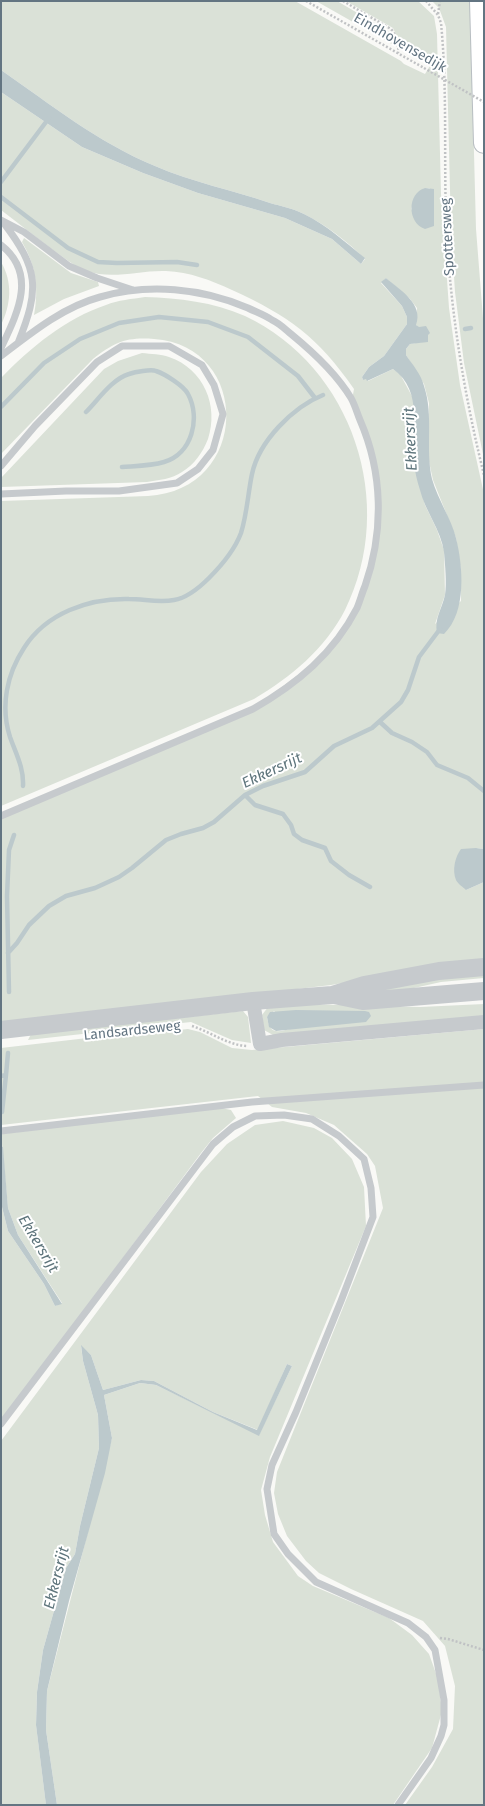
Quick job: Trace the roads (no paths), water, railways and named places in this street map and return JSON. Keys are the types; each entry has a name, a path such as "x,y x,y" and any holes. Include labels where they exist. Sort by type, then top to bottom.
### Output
{"main road":[{"path":"480,1 484,143"}],"street":[{"name":"Landsardseweg","path":"1,1030 253,1001 332,995 364,985 439,971 484,967"},
{"name":"Landsardseweg","path":"332,995 363,1001 484,991"},
{"path":"253,1001 260,1044 282,1040 484,1022"}],"lane":[{"path":"1,220 24,232 69,266 133,290"},
{"path":"1,220 18,242 27,258 32,279 33,298 28,319 18,343"},
{"path":"1,245 15,259 20,274 22,294 18,312 1,348"},
{"path":"1,356 73,307 100,297 133,290 164,290 200,292 229,300 273,320 304,345 336,376 352,400 369,440 376,473 379,504 376,544 369,573 357,607 342,633 324,655 299,680 278,695 253,709 1,816"},
{"path":"1,466 35,426 97,362 122,346 169,346 202,365 214,385 223,414 213,450 198,469 177,483 119,491 66,491 1,494"},
{"path":"1,1131 252,1102 484,1085"},
{"path":"252,1102 255,1116"},
{"path":"1,1424 213,1144 233,1127 255,1116 284,1115 312,1119 339,1136 364,1159 371,1188 372,1216 341,1302 272,1465 267,1488 274,1534 288,1554 316,1582 408,1623 426,1637 435,1650 444,1700 444,1725 441,1736 431,1758 398,1805"}],"waterway":[{"path":"1,182 49,118"},
{"path":"1,197 68,248 98,262 177,262 197,265"},
{"path":"1,407 44,363 80,339 119,323 159,317 208,322 248,337 298,376 315,398"},
{"name":"Ekkersrijt","path":"465,329 471,328"},
{"path":"86,412 117,380 129,374 139,372 154,370 169,377 188,394 192,403 194,424 187,443 181,451 174,458 164,462 143,466 122,467"},
{"name":"Ekkersrijt","path":"23,786 21,767 7,725 6,702 9,679 13,669 24,648 33,636 44,625 56,617 84,605 114,599 174,600 188,595 202,585 223,563 241,533 252,474 262,449 289,417 312,400 323,395"},
{"name":"Ekkersrijt","path":"8,953 29,925 49,906 66,896 95,888 119,877 166,840 203,828 214,822 245,795 263,786 305,772 334,746 372,728 401,702 408,690 419,657 440,629"},
{"path":"380,722 392,733 412,742 427,752 437,765 468,778 484,791"},
{"path":"245,795 255,805 283,814 291,825 294,834 302,840 325,848 331,861 349,875 370,887"},
{"name":"Ekkersrijt","path":"9,992 7,896 9,850 14,835"},
{"name":"Ekkersrijt","path":"1,1076 6,1075 8,1053"},
{"name":"Ekkersrijt","path":"2,1112 6,1075"}]}
